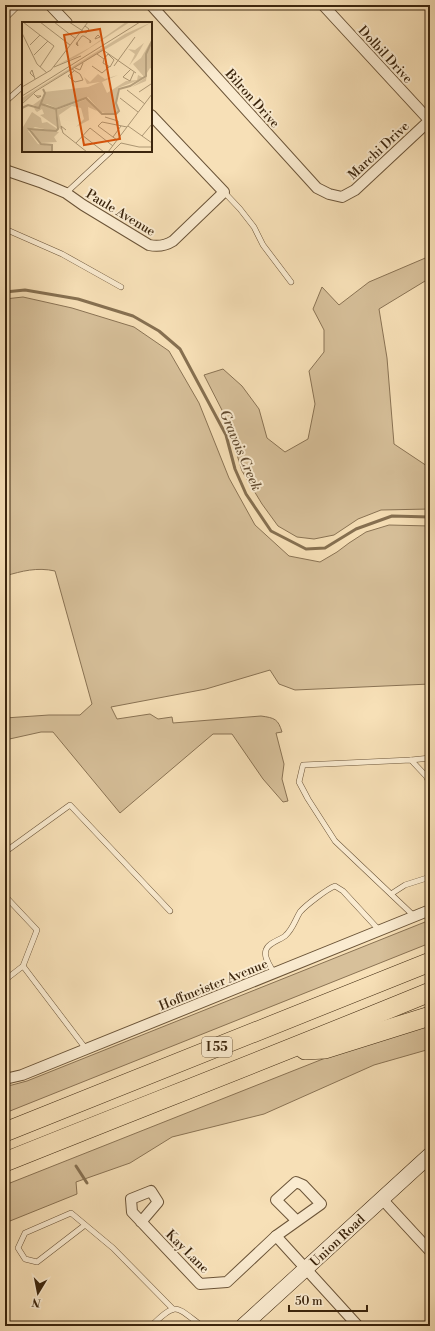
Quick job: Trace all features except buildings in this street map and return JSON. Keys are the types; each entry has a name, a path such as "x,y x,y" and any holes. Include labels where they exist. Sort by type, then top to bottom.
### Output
{"highway":[{"name":"I 55","path":"5,1132 430,962"},
{"name":"I 55","path":"5,1162 430,992"},
{"path":"288,1050 325,1049 430,1016"}],"main road":[{"name":"Union Road","path":"243,1326 430,1155"}],"street":[{"path":"5,13 13,5"},
{"path":"50,5 66,22"},
{"name":"Bilron Drive","path":"151,5 317,188 329,194 342,197"},
{"name":"Dolbil Drive","path":"323,5 430,120"},
{"path":"152,116 224,192"},
{"name":"Marchi Drive","path":"342,197 355,190 430,120"},
{"name":"Paule Avenue","path":"5,170 66,193 149,245 162,246 173,241 224,192"},
{"name":"Hoffmeister Avenue","path":"5,1079 22,1075 430,910"},
{"path":"382,1199 430,1252"},
{"name":"Kay Lane","path":"141,1222 200,1284 227,1282 276,1236 297,1221"},
{"path":"276,1236 358,1326"}],"lane":[{"path":"5,102 22,87"},
{"path":"66,193 109,152"},
{"path":"224,192 254,227 263,245 291,282"},
{"path":"5,229 62,254 121,287"},
{"path":"414,916 336,841 308,799 299,782 304,765 430,758"},
{"path":"411,760 426,776 430,784"},
{"path":"5,852 70,805 170,912"},
{"path":"391,894 405,885 430,877"},
{"path":"274,973 266,957 265,952 267,947 286,935 294,925 301,912 329,888 335,886 343,891 379,930"},
{"path":"5,896 37,930 23,966 5,980"},
{"path":"23,966 86,1049"},
{"path":"85,1225 37,1262 25,1259 18,1248 25,1233 71,1214 85,1225 114,1248 173,1309"},
{"path":"150,1326 165,1312 173,1309 182,1310 202,1326"}],"shaded area":[{"path":"430,256 430,278 379,309 387,358 394,444 430,468 430,509 381,510 358,519 334,535 314,539 297,537 278,526 262,504 242,471 225,416 204,375 223,369 242,386 259,409 267,438 285,452 308,439 315,404 309,371 324,352 324,330 313,309 322,287 339,305 369,282"},
{"path":"23,297 72,308 134,327 169,351 199,403 229,478 255,525 289,556 320,562 366,532 389,525 430,526 430,684 295,690 279,684 270,670 206,689 111,707 117,719 150,714 158,719 172,717 173,723 261,716 275,720 279,724 282,732 276,733 284,764 282,779 288,801 283,802 263,779 232,734 213,734 120,813 53,732 41,732 5,740 5,718 49,715 80,715 92,704 55,571 24,571 5,576 5,299"},
{"path":"430,920 430,943 5,1113 5,1086 27,1081"},
{"path":"430,1024 430,1049 374,1065 264,1114 172,1137 130,1163 76,1182 77,1194 5,1223 5,1185 338,1053"}],"waterway":[{"name":"Gravois Creek","path":"5,292 25,290 78,299 133,316 159,331 180,349 226,435 235,469 246,494 271,531 306,549 325,548 356,529 392,516 430,517"},
{"path":"76,1166 87,1183"}]}
